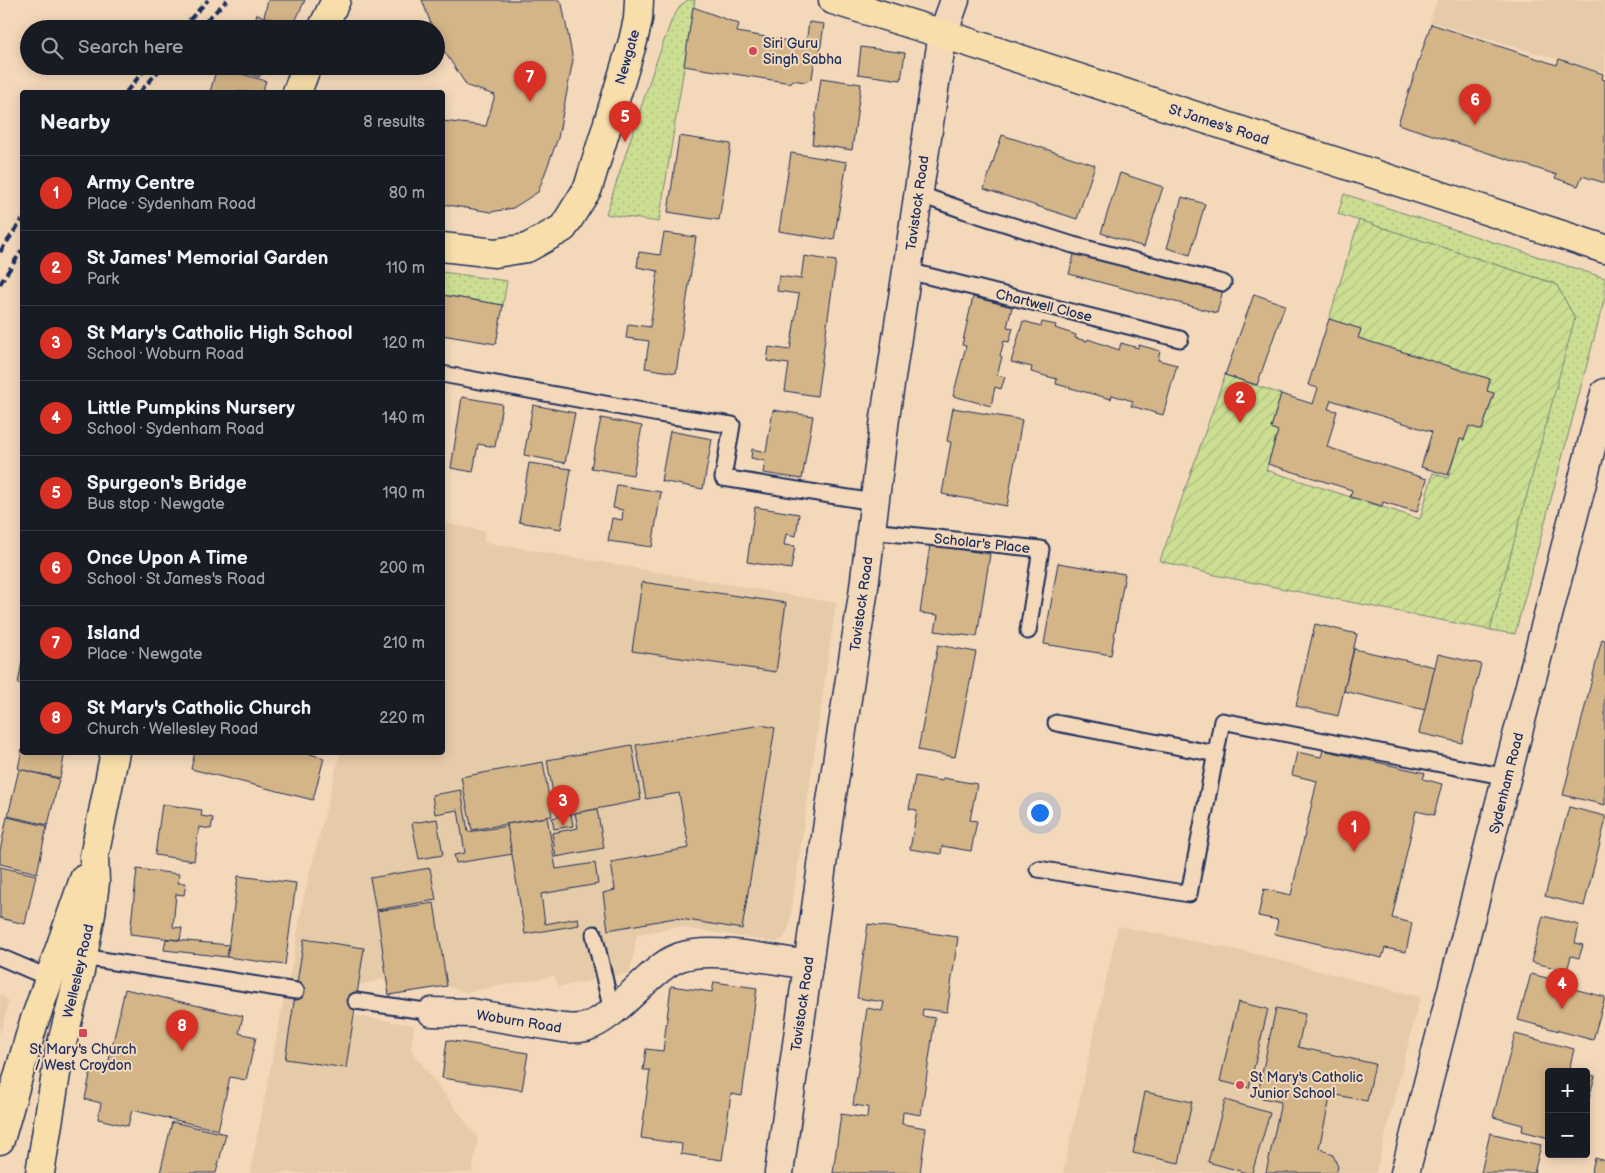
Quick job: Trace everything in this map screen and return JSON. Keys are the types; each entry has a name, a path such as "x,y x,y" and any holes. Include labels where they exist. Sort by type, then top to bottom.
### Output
{"main road":[{"path":"326,20 336,0"},
{"name":"St James's Road","path":"833,0 943,34 1605,250"},
{"name":"Newgate","path":"445,247 495,253 527,248 563,228 588,188 643,6"},
{"path":"298,90 304,75"},
{"name":"Wellesley Road","path":"40,1173 59,1055 83,957 91,914 95,882 94,858 114,755"},
{"name":"Wellesley Road","path":"0,1140 49,978 86,874 94,858"}],"street":[{"name":"Tavistock Road","path":"779,1173 830,808 862,605 885,418 918,194 943,34 955,0"},
{"name":"Sydenham Road","path":"1405,1173 1605,393"},
{"name":"Woburn Road","path":"432,1012 471,1013 575,1029 593,1024 612,1011 659,969 670,962 690,954 715,953 808,965"}],"lane":[{"path":"918,194 1072,244 1223,283"},
{"name":"Chartwell Close","path":"908,272 1180,339"},
{"path":"445,375 659,414 732,425 723,478 874,502"},
{"name":"Scholar's Place","path":"871,531 1041,549 1028,631"},
{"path":"1038,869 1189,894 1222,721 1507,777"},
{"path":"1056,723 1216,754"},
{"path":"594,934 612,1011"},
{"path":"83,957 296,991"},
{"path":"0,958 49,978"},
{"name":"Woburn Road","path":"356,1001 432,1012"}],"shaded area":[{"path":"1437,0 1605,0 1605,73 1430,22"},
{"path":"445,523 485,531 484,542 836,603 789,928 783,939 776,942 676,927 637,935 630,973 558,987 555,976 466,992 447,986 389,995 384,979 356,986 351,1015 414,1025 411,1050 478,1138 472,1173 250,1173 292,966 303,900 339,755 445,755"},
{"name":"St Mary's Catholic Junior School","path":"1118,926 1248,952 1420,997 1376,1173 1063,1173"},
{"path":"0,994 9,1001 0,1036"}],"green space":[{"path":"688,0 695,0 659,222 606,214 672,19 681,5"},
{"path":"1344,194 1605,278 1605,297 1515,634 1490,630 1574,317 1556,284 1338,214"},
{"path":"1359,220 1556,284 1575,318 1490,630 1215,575 1160,561 1225,375 1281,394 1271,428 1278,431 1266,470 1420,519 1433,473 1448,478 1460,439 1464,440 1469,426 1482,430 1494,394 1487,391 1490,379 1358,338 1361,329 1329,319"},
{"path":"445,272 507,281 503,305 445,295"}],"building":[{"path":"268,0 305,0 296,20 274,20 264,17"},
{"path":"422,0 559,0 562,4 573,60 558,138 538,192 513,208 491,212 445,204 445,121 486,126 495,95 467,86 445,52 445,20 430,20"},
{"name":"Siri Guru Singh Sabha","path":"693,7 739,24 737,32 806,44 809,22 824,24 819,59 815,59 812,78 805,82 792,80 791,83 684,66"},
{"path":"257,14 274,20 255,20"},
{"path":"1431,24 1557,65 1559,59 1603,74 1602,79 1605,80 1605,183 1582,176 1578,186 1555,178 1557,175 1398,124"},
{"path":"861,47 905,53 901,80 858,74"},
{"path":"215,75 245,75 266,81 263,90 211,90"},
{"path":"821,78 861,84 852,150 812,144"},
{"path":"1002,135 1095,165 1077,219 984,189"},
{"path":"679,136 731,144 719,220 668,212"},
{"path":"791,153 847,162 834,240 779,231"},
{"path":"1120,173 1163,187 1144,247 1101,233"},
{"path":"1182,197 1205,204 1190,255 1167,248"},
{"path":"664,233 696,237 676,373 645,368 649,341 626,338 628,324 650,327 658,271 637,267 639,252 660,255"},
{"path":"1075,251 1223,290 1217,313 1069,274"},
{"path":"804,256 836,261 817,396 785,391 789,364 767,361 769,347 790,350 799,294 777,291 779,276 801,279"},
{"path":"1254,294 1285,305 1257,385 1225,375"},
{"path":"445,295 503,305 496,344 445,336"},
{"path":"973,297 1012,307 1007,327 1013,328 1009,342 1004,341 997,375 1005,377 1001,389 995,387 991,406 953,396 966,346 962,345"},
{"path":"1329,319 1361,329 1358,338 1490,379 1487,391 1494,393 1482,430 1469,426 1464,440 1460,439 1448,475 1421,467 1432,432 1331,400 1328,409 1337,411 1327,447 1427,479 1417,512 1383,502 1382,506 1350,497 1352,490 1268,464 1278,431 1271,428 1281,394 1313,404 1318,388 1308,385"},
{"path":"1023,321 1041,326 1042,322 1056,325 1055,328 1076,335 1075,338 1087,341 1088,339 1119,350 1121,343 1138,348 1139,345 1160,351 1158,360 1177,365 1163,415 1131,406 1133,401 1112,395 1111,399 1056,384 1057,379 1031,372 1032,367 1011,362"},
{"path":"462,397 502,404 495,447 478,444 473,472 451,468"},
{"path":"533,405 575,413 565,463 524,455"},
{"path":"953,408 1022,420 1007,506 942,494 951,442 947,441"},
{"path":"773,410 813,416 802,479 763,473 765,461 751,458 752,449 766,452"},
{"path":"601,418 642,426 633,475 591,468"},
{"path":"670,431 712,439 703,489 661,481"},
{"path":"529,463 571,469 561,529 519,522"},
{"path":"617,485 661,492 652,547 608,541 612,518 622,520 623,510 613,508"},
{"path":"755,507 799,514 796,536 786,534 784,545 795,546 791,569 747,562"},
{"path":"930,545 990,554 977,637 935,631 938,615 920,613"},
{"path":"1058,563 1125,574 1111,655 1044,644"},
{"path":"642,582 786,603 776,672 632,651"},
{"path":"1315,624 1357,634 1338,716 1296,706"},
{"path":"1602,639 1605,640 1605,805 1563,795"},
{"path":"938,645 976,652 955,757 918,750"},
{"path":"1354,649 1435,667 1425,710 1344,691"},
{"path":"1438,654 1481,664 1462,743 1419,733"},
{"path":"762,725 775,728 742,929 675,918 608,930 603,893 615,890 611,862 689,848 679,793 646,799 636,745"},
{"path":"632,745 641,800 557,815 547,760"},
{"path":"1323,750 1425,773 1423,779 1442,784 1434,815 1416,811 1392,918 1412,923 1406,952 1385,948 1382,958 1275,934 1278,920 1258,916 1264,889 1291,895 1317,781 1292,775 1297,752 1321,757"},
{"path":"21,755 64,755 60,778 18,769"},
{"path":"194,755 314,755 324,758 313,800 191,769"},
{"path":"543,762 552,816 472,830 461,777"},
{"path":"19,769 59,779 48,825 8,816"},
{"path":"915,776 942,781 943,778 977,784 970,820 977,821 971,851 942,846 941,854 910,849 917,810 909,809"},
{"path":"461,790 468,832 508,826 513,854 456,863 454,855 465,853 458,810 435,814 432,795"},
{"path":"162,804 202,810 201,816 213,818 211,829 199,827 194,861 155,855"},
{"path":"1569,807 1605,816 1605,823 1584,906 1545,896"},
{"path":"597,809 604,848 556,857 552,833 578,828 575,813"},
{"path":"571,814 573,826 554,829 552,818"},
{"path":"7,817 47,826 37,873 0,864 0,851"},
{"path":"547,817 556,869 595,863 598,884 541,894 545,924 578,918 579,925 525,934 507,824"},
{"path":"437,819 443,855 419,859 412,823"},
{"path":"0,867 36,875 25,924 0,918"},
{"path":"430,868 436,900 376,910 370,878"},
{"path":"137,869 179,874 178,883 186,883 184,895 176,894 173,927 182,928 180,940 130,934"},
{"path":"238,876 296,883 285,965 227,957"},
{"path":"434,903 447,986 389,995 377,911"},
{"path":"1543,916 1579,925 1575,943 1583,945 1579,958 1571,956 1567,971 1531,962"},
{"path":"868,924 958,937 947,1012 923,1009 922,1016 935,1018 921,1115 903,1112 902,1124 926,1128 920,1173 833,1173 841,1114 867,1118 868,1107 853,1105 867,1008 882,1011 884,1002 857,998"},
{"path":"166,939 229,945 227,957 164,950"},
{"path":"304,939 364,948 346,1068 285,1059"},
{"path":"1531,974 1563,982 1562,986 1605,997 1593,1040 1518,1020"},
{"path":"714,982 757,988 742,1096 731,1094 722,1160 681,1154 682,1144 641,1138 650,1070 643,1070 646,1049 663,1051 671,986 712,992"},
{"path":"125,989 243,1016 239,1033 256,1037 246,1080 230,1077 218,1130 132,1110 128,1126 98,1119 101,1103 85,1099 92,1065 107,1069"},
{"path":"1238,1002 1268,1009 1249,1088 1220,1081"},
{"path":"1276,1008 1305,1014 1298,1047 1375,1064 1367,1101 1331,1094 1319,1148 1333,1155 1338,1167 1336,1173 1266,1173 1281,1102 1257,1097"},
{"path":"1515,1034 1574,1049 1569,1068 1545,1068 1545,1137 1522,1131 1523,1125 1493,1117"},
{"path":"447,1040 528,1053 522,1090 442,1078"},
{"path":"1590,1075 1595,1076 1590,1094"},
{"path":"1145,1092 1192,1102 1179,1163 1133,1153"},
{"path":"1225,1100 1270,1113 1252,1173 1208,1162"},
{"path":"172,1122 226,1134 216,1173 160,1173"},
{"path":"1490,1133 1541,1145 1534,1173 1481,1173"},
{"path":"1595,1158 1605,1161 1605,1173 1591,1173"}],"railway":[{"path":"189,20 208,0"},
{"path":"207,20 227,0"},
{"path":"128,90 140,75"},
{"path":"142,90 155,75"},
{"path":"0,252 20,223"},
{"path":"0,284 20,253"}],"place":[{"name":"Siri Guru Singh Sabha","path":"753,51"},
{"name":"Island","path":"530,102"},
{"name":"Once Upon A Time","path":"1475,125"},
{"name":"Spurgeon's Bridge","path":"625,142"},
{"name":"St James' Memorial Garden","path":"1240,423"},
{"name":"St Mary's Catholic High School","path":"563,826"},
{"name":"Army Centre","path":"1354,852"},
{"name":"Little Pumpkins Nursery","path":"1562,1009"},
{"name":"St Mary's Church / West Croydon","path":"83,1033"},
{"name":"St Mary's Catholic Church","path":"182,1051"},
{"name":"St Mary's Catholic Junior School","path":"1240,1085"}]}
